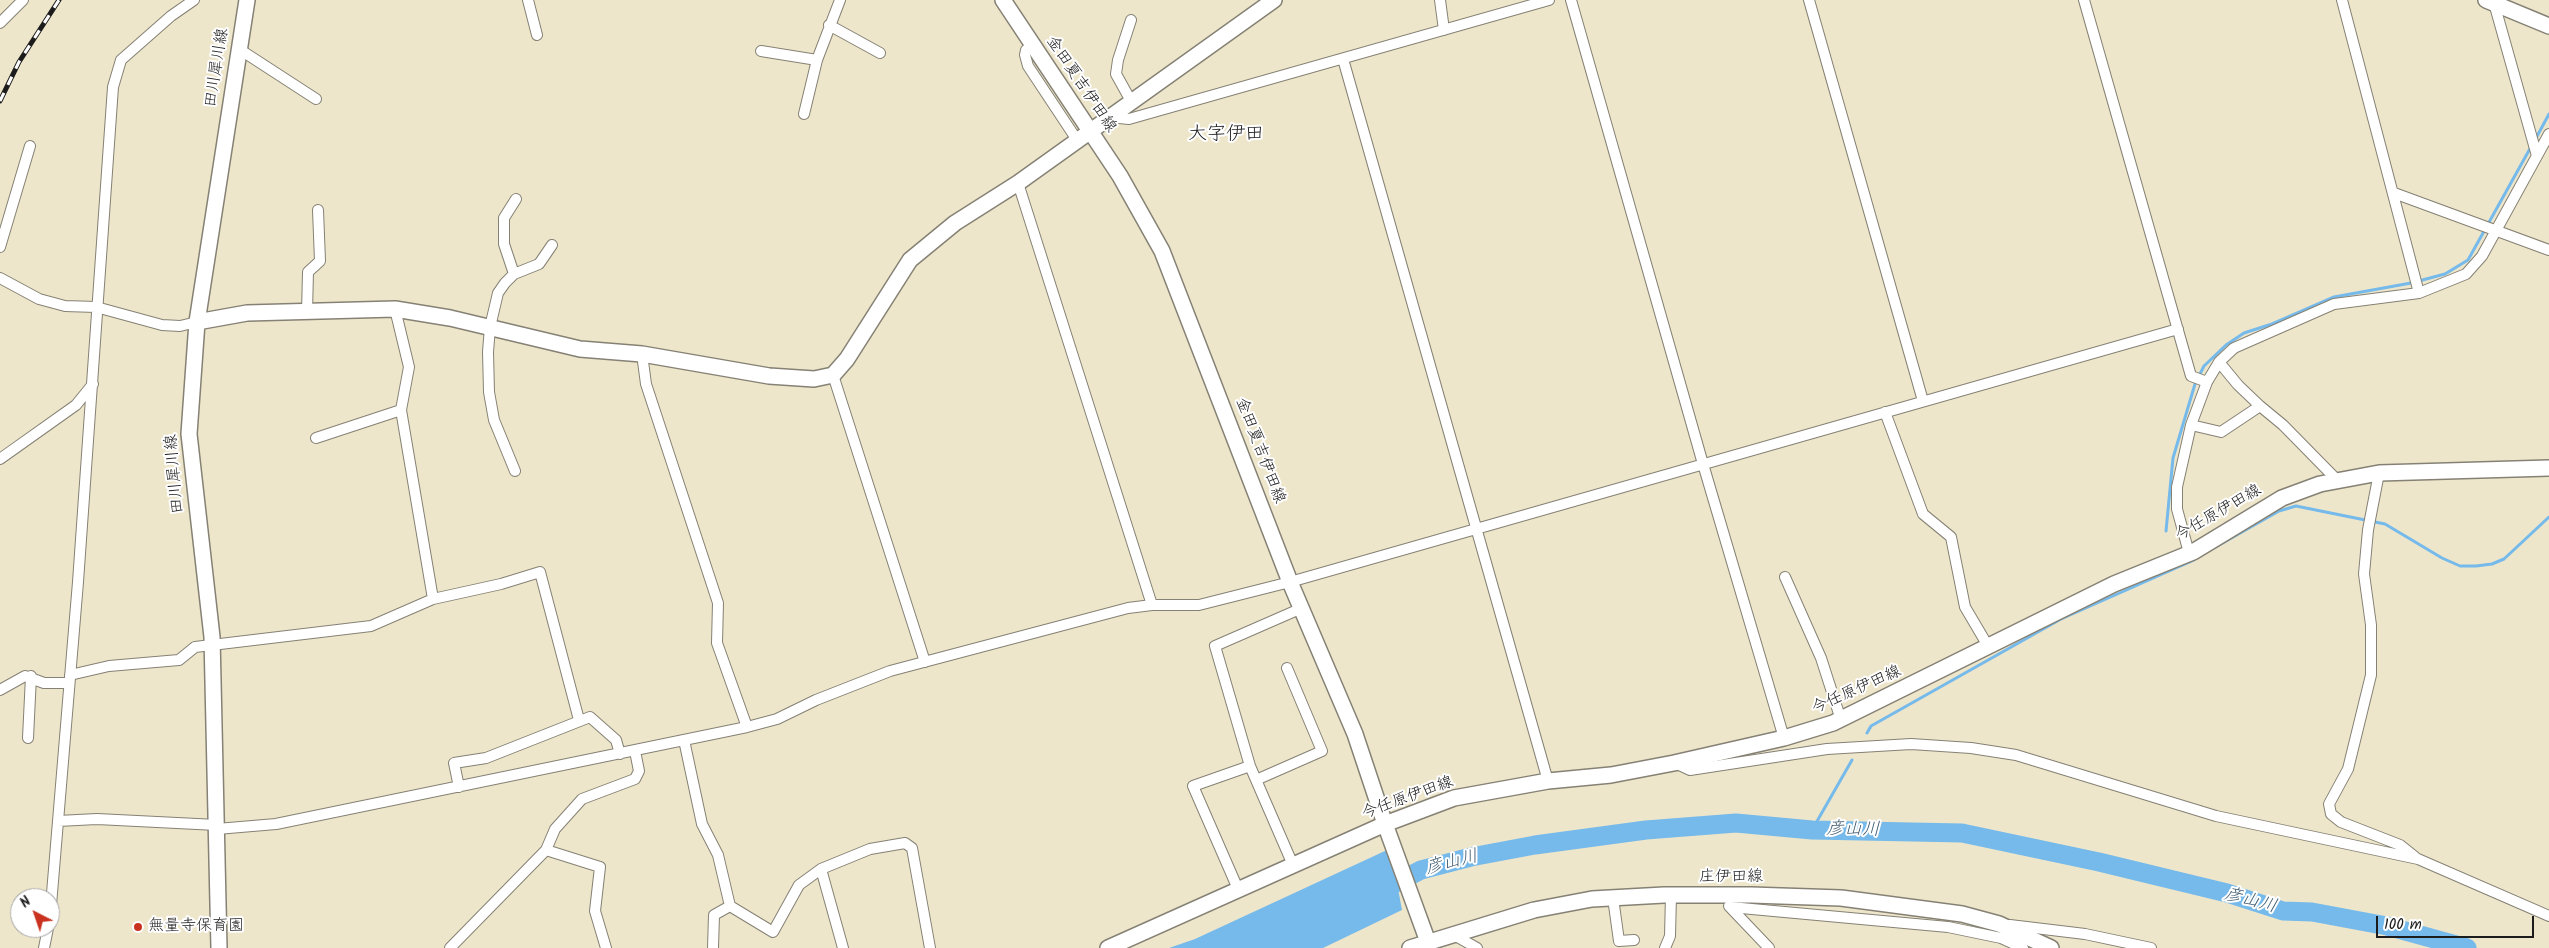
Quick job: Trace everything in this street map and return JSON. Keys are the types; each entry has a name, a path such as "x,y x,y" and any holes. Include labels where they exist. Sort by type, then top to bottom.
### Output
{"main road":[{"name":"田川犀川線","path":"219,948 212,645 189,434 197,322 247,0"},
{"name":"金田夏吉伊田線","path":"1003,0 1120,176 1162,251 1290,582 1356,734 1392,844 1419,943"},
{"path":"197,322 247,313 394,309 490,327 580,350 642,354 769,376 814,379 832,375 848,358 910,260 955,223 1018,183 1274,0"},
{"path":"2490,2 2549,26"},
{"name":"今任原伊田線","path":"1108,948 1385,824 1454,798 1548,781 1611,775 1674,763 1784,738 1841,720 2114,584 2189,553 2282,498 2320,484 2379,473 2549,468"},
{"name":"庄伊田線","path":"1419,943 1454,935 1534,910 1592,899 1670,895 1718,895 1841,898 1962,914 1999,924 2052,948"}],"street":[{"path":"0,23 23,0"},
{"path":"52,888 70,679 113,87 117,68 121,60 194,0"},
{"path":"528,0 537,35"},
{"path":"804,114 817,60 840,0"},
{"path":"1440,0 1444,30"},
{"path":"1115,112 1120,118 1129,119 1549,0"},
{"path":"1571,0 1703,464 1784,738"},
{"path":"1808,0 1923,401"},
{"path":"2084,0 2190,376 2205,382"},
{"path":"2342,0 2394,193 2418,291"},
{"path":"2490,2 2536,154"},
{"path":"1131,20 1116,74 1131,101"},
{"path":"829,25 880,53"},
{"path":"1032,45 1026,50 1025,55 1028,66 1077,140"},
{"path":"239,49 316,99"},
{"path":"762,51 817,60"},
{"path":"1343,59 1478,528 1548,781"},
{"path":"2189,553 2177,509 2177,487 2191,425 2205,382 2219,362 2234,348 2334,304 2418,291 2466,274 2482,256 2536,154 2549,134"},
{"path":"0,247 30,146"},
{"path":"1018,183 1152,605"},
{"path":"2394,193 2549,250"},
{"path":"514,274 504,244 504,218 516,199"},
{"path":"307,312 308,272 320,261 318,210"},
{"path":"515,471 494,420 489,392 488,352 490,327 498,293 514,274 539,264 552,245"},
{"path":"0,278 39,299 65,306 96,307 162,325 180,326 197,322"},
{"path":"394,309 409,367 401,410 433,599"},
{"path":"58,821 97,819 112,822 217,827 276,824 747,727 777,719 816,700 890,670 1128,608 1152,605 1200,605 1290,582 2178,329"},
{"path":"642,354 646,384 718,603 717,643 747,727"},
{"path":"2219,362 2238,385 2283,425 2338,480"},
{"path":"832,375 924,662"},
{"path":"0,459 76,405 92,384"},
{"path":"2191,425 2221,432 2260,406"},
{"path":"316,438 401,410"},
{"path":"1885,412 1923,514 1951,537 1965,607 1988,646"},
{"path":"2379,473 2368,530 2364,574 2372,625 2370,675 2348,769 2329,804 2331,814 2341,822 2400,845 2418,859"},
{"path":"0,690 25,676 31,676 44,683 70,679 109,666 179,660 195,646 371,626 433,599 501,584 540,572 579,720"},
{"path":"1784,578 1821,658 1841,720"},
{"path":"1293,865 1250,766 1215,646 1302,608"},
{"path":"1256,780 1322,751 1287,668"},
{"path":"28,738 31,676"},
{"path":"459,787 454,763 486,758 590,717 616,740 620,754"},
{"path":"684,740 702,824 718,855 730,906 773,932 799,885 821,869 870,849 905,843 912,848 930,948"},
{"path":"1674,763 1690,770 1827,749 1911,744 1971,748 2016,755 2216,816 2418,859 2549,916"},
{"path":"454,946 546,850 555,830 582,799 635,780 639,771 635,751"},
{"path":"1238,889 1193,786 1250,766"},
{"path":"546,850 600,867 595,911 606,948"},
{"path":"821,869 843,948"},
{"path":"1665,948 1670,936 1670,895"},
{"path":"1718,895 1769,948"},
{"path":"1613,898 1619,941 1634,940"},
{"path":"713,948 714,915 730,906"},
{"path":"1730,907 1948,927 2001,938 2023,948"},
{"path":"1999,924 2085,934 2151,948"},
{"path":"1454,935 1477,948"}],"water":[{"path":"1387,850 1396,878 1402,910 1323,948 1169,948 1195,939"}],"waterway":[{"path":"2535,140 2549,114"},
{"path":"2166,531 2173,458 2195,384 2204,366 2226,345 2244,333 2272,324 2334,297 2411,283 2445,274 2468,260 2532,145"},
{"path":"2212,549 2279,511 2296,506 2385,524 2442,558 2460,566 2476,566 2492,564 2504,559 2549,517"},
{"path":"1867,733 1871,726 2061,619 2194,560"},
{"path":"1812,830 1852,760"},
{"name":"彦山川","path":"1374,894 1421,870 1471,857 1535,845 1646,830 1736,823 1812,830 1962,833 2099,862 2227,893 2283,911 2312,912 2387,926 2467,948"}],"railway":[{"path":"0,101 19,62 59,0"}],"place":[{"name":"無量寺保育園","path":"138,927"}],"district":[{"name":"大字伊田","path":"1226,136"}]}
